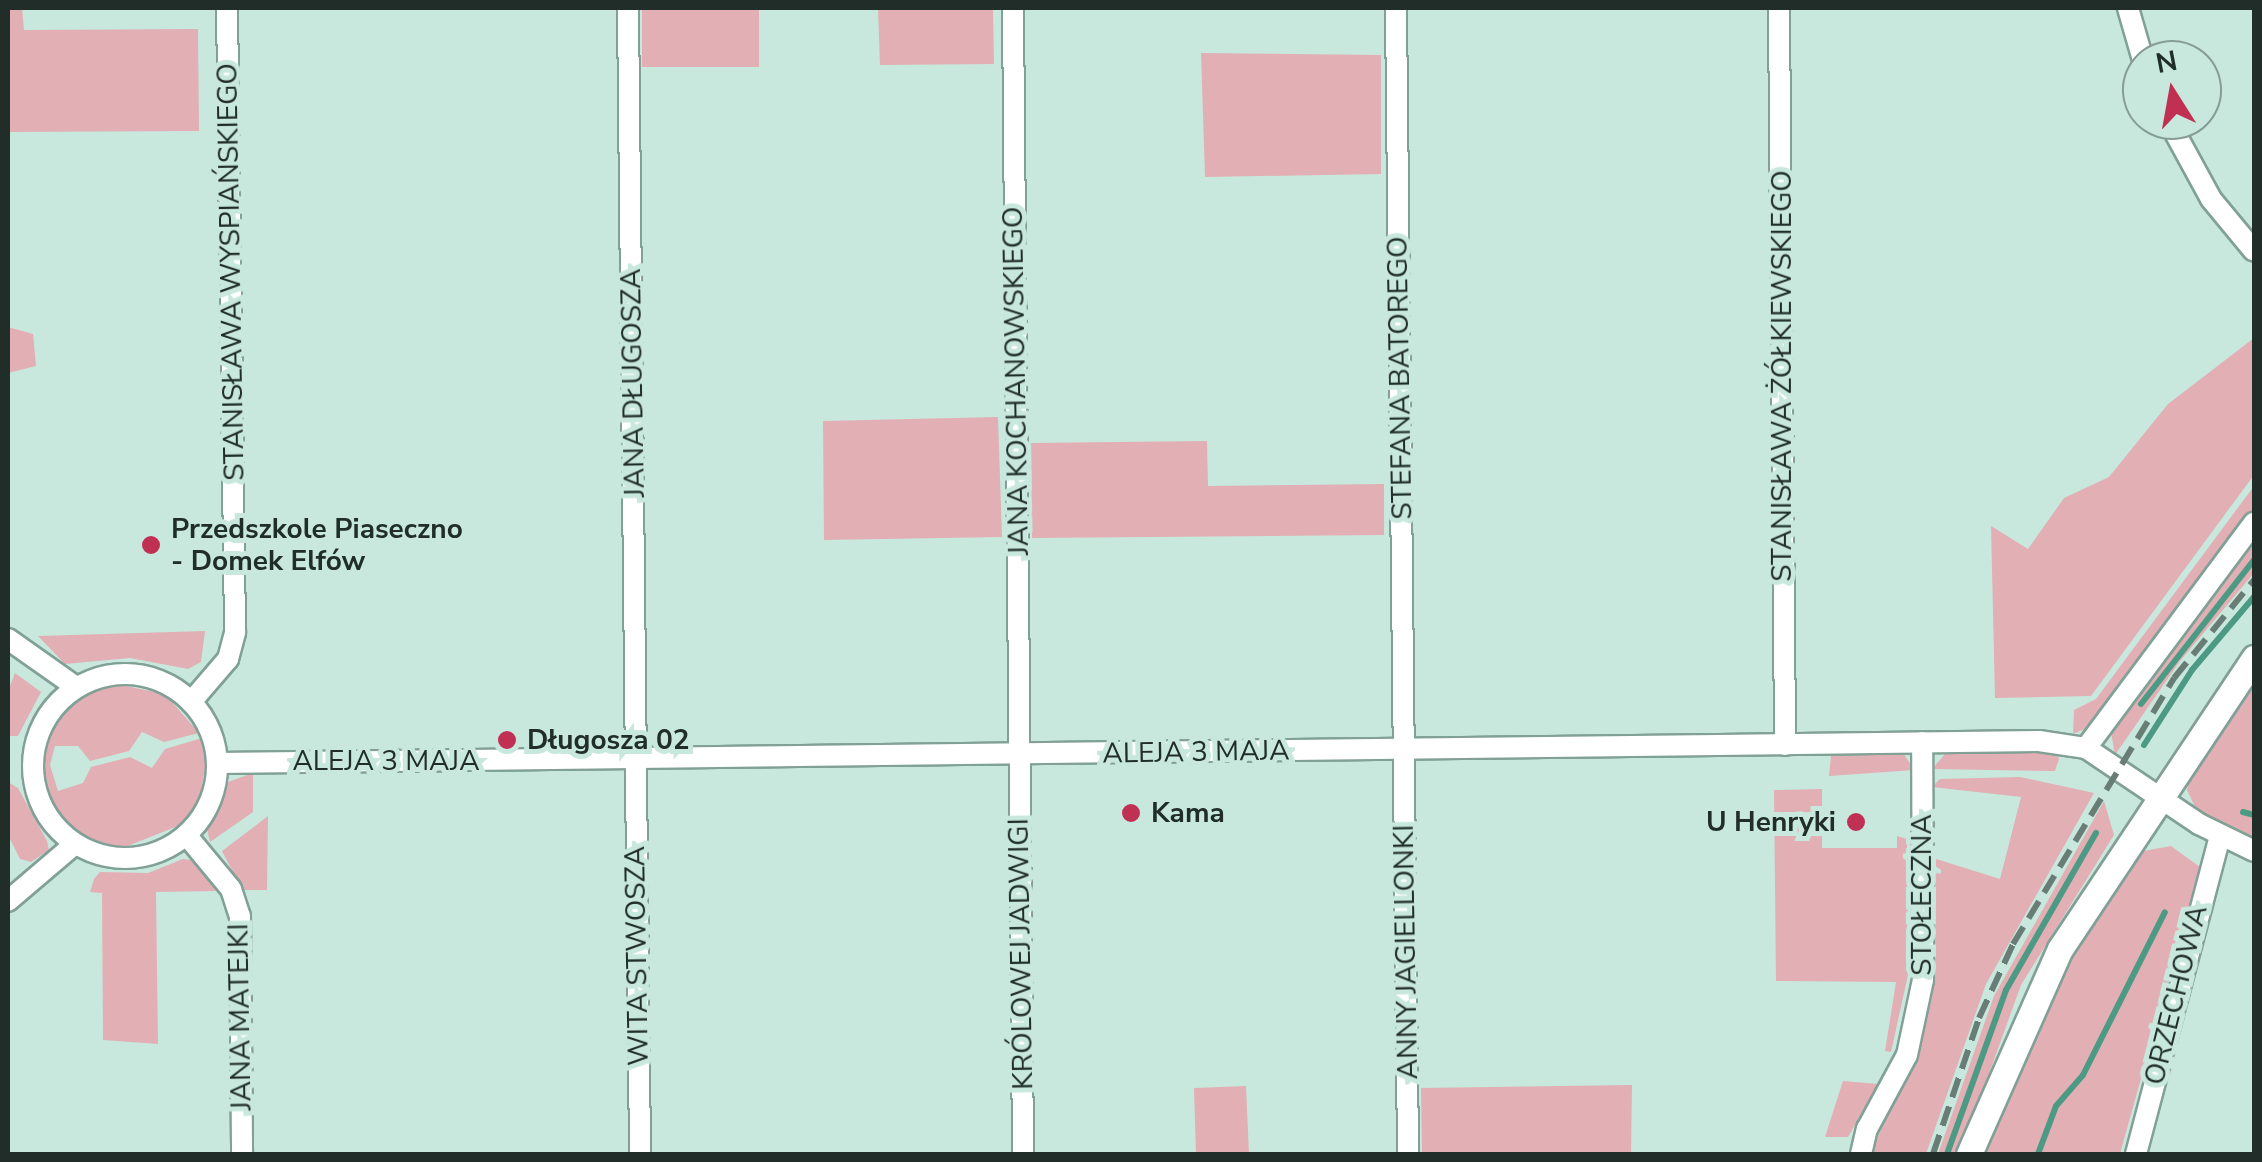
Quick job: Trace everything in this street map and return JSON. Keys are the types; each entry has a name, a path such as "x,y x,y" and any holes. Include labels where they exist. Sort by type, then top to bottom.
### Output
{"street":[{"name":"STANISŁAWA WYSPIAŃSKIEGO","path":"191,702 228,659 235,632 227,8"},
{"name":"JANA DŁUGOSZA","path":"628,8 634,758"},
{"name":"JANA KOCHANOWSKIEGO","path":"1012,8 1020,754"},
{"name":"STEFANA BATOREGO","path":"1396,8 1404,749"},
{"name":"STANISŁAWA ŻÓŁKIEWSKIEGO","path":"1780,8 1785,745"},
{"path":"2128,8 2137,40"},
{"path":"2178,140 2210,200 2254,251"},
{"path":"2086,748 2254,523"},
{"path":"8,640 76,687"},
{"path":"1970,1154 2060,949 2254,658"},
{"path":"106,675 144,675 191,702 218,762 213,794 188,836 131,859 75,844 38,800 30,766 36,737 76,687 106,675"},
{"name":"ALEJA 3 MAJA","path":"218,762 2039,741 2086,748 2220,836 2254,851"},
{"name":"STOŁECZNA","path":"1861,1154 1867,1129 1907,1054 1923,980 1922,742"},
{"name":"ANNY JAGIELLONKI","path":"1404,749 1408,1154"},
{"name":"KRÓLOWEJ JADWIGI","path":"1020,754 1024,1154"},
{"name":"WITA STWOSZA","path":"634,758 640,1154"},
{"path":"8,766 30,766"},
{"name":"JANA MATEJKI","path":"188,836 231,889 240,916 242,1154"},
{"name":"ORZECHOWA","path":"2136,1154 2220,836"},
{"path":"8,902 75,844"}],"shaded area":[{"path":"8,8 22,8 24,30 198,29 199,131 8,132"},
{"path":"642,8 759,8 759,67 642,67"},
{"path":"878,8 993,8 994,64 880,65"},
{"path":"1201,53 1381,55 1381,174 1205,177"},
{"path":"8,327 33,334 36,366 8,373"},
{"path":"2254,338 2254,475 2091,696 1995,698 1991,526 2028,549 2064,498 2109,477 2168,404"},
{"path":"998,417 1002,537 824,540 823,421"},
{"path":"1207,441 1208,486 1384,484 1384,535 1032,538 1031,443"},
{"path":"2254,486 2254,508 2199,585 2094,725 2073,734 2074,710 2096,699"},
{"path":"2254,540 2254,573 2180,661 2115,755 2111,732"},
{"path":"205,631 201,662 188,669 130,658 65,664 38,636"},
{"path":"15,673 41,692 18,736 8,736 8,691"},
{"path":"2254,680 2254,841 2197,811 2187,790 2190,775"},
{"path":"121,685 165,694 199,733 164,742 142,732 129,751 90,761 78,746 55,746 50,765 58,791 83,783 91,767 130,757 152,768 165,749 202,738 206,764 200,796 183,824 125,847 94,842 67,825 49,799 42,768 47,737 64,711 90,692"},
{"path":"1946,753 2057,753 2059,759 2055,771 1932,769"},
{"path":"1904,754 1914,770 1829,776 1831,756"},
{"path":"253,773 253,812 210,842 207,829 228,782"},
{"path":"2020,777 2094,793 1986,984 1926,1154 1870,1154 1916,1053 1932,974 1933,858 2000,879 2021,797 1932,787 1940,779"},
{"path":"8,782 18,788 47,841 49,850 31,862 20,859 8,835"},
{"path":"1822,789 1822,848 1897,848 1897,836 1907,839 1908,975 1891,1052 1885,1051 1896,982 1776,981 1774,790"},
{"path":"2104,801 2114,835 2021,985 1960,1154 1938,1154 1994,996"},
{"path":"268,816 267,890 242,890 222,851"},
{"path":"2171,846 2200,867 2120,1154 1981,1154 2051,993 2091,923 2138,852"},
{"path":"183,859 192,860 216,891 156,892 158,1044 103,1040 102,893 90,892 94,879 100,872 148,873"},
{"path":"1843,1081 1878,1084 1848,1137 1825,1137"},
{"path":"1632,1085 1631,1154 1422,1154 1421,1088"},
{"path":"1246,1086 1249,1154 1196,1154 1194,1088"}],"waterway":[{"path":"2141,704 2254,560"},
{"path":"2144,745 2192,670 2254,597"},
{"path":"2243,812 2254,815"},
{"path":"1947,1154 2006,990 2096,833"},
{"path":"2038,1154 2056,1106 2083,1075 2165,912"}],"railway":[{"path":"1933,1154 1979,1018 2013,944 2174,678 2254,580"}],"place":[{"name":"Przedszkole Piaseczno - Domek Elfów","path":"151,545"},
{"name":"Długosza 02","path":"507,740"},
{"name":"Kama","path":"1131,813"},
{"name":"U Henryki","path":"1856,822"}]}
